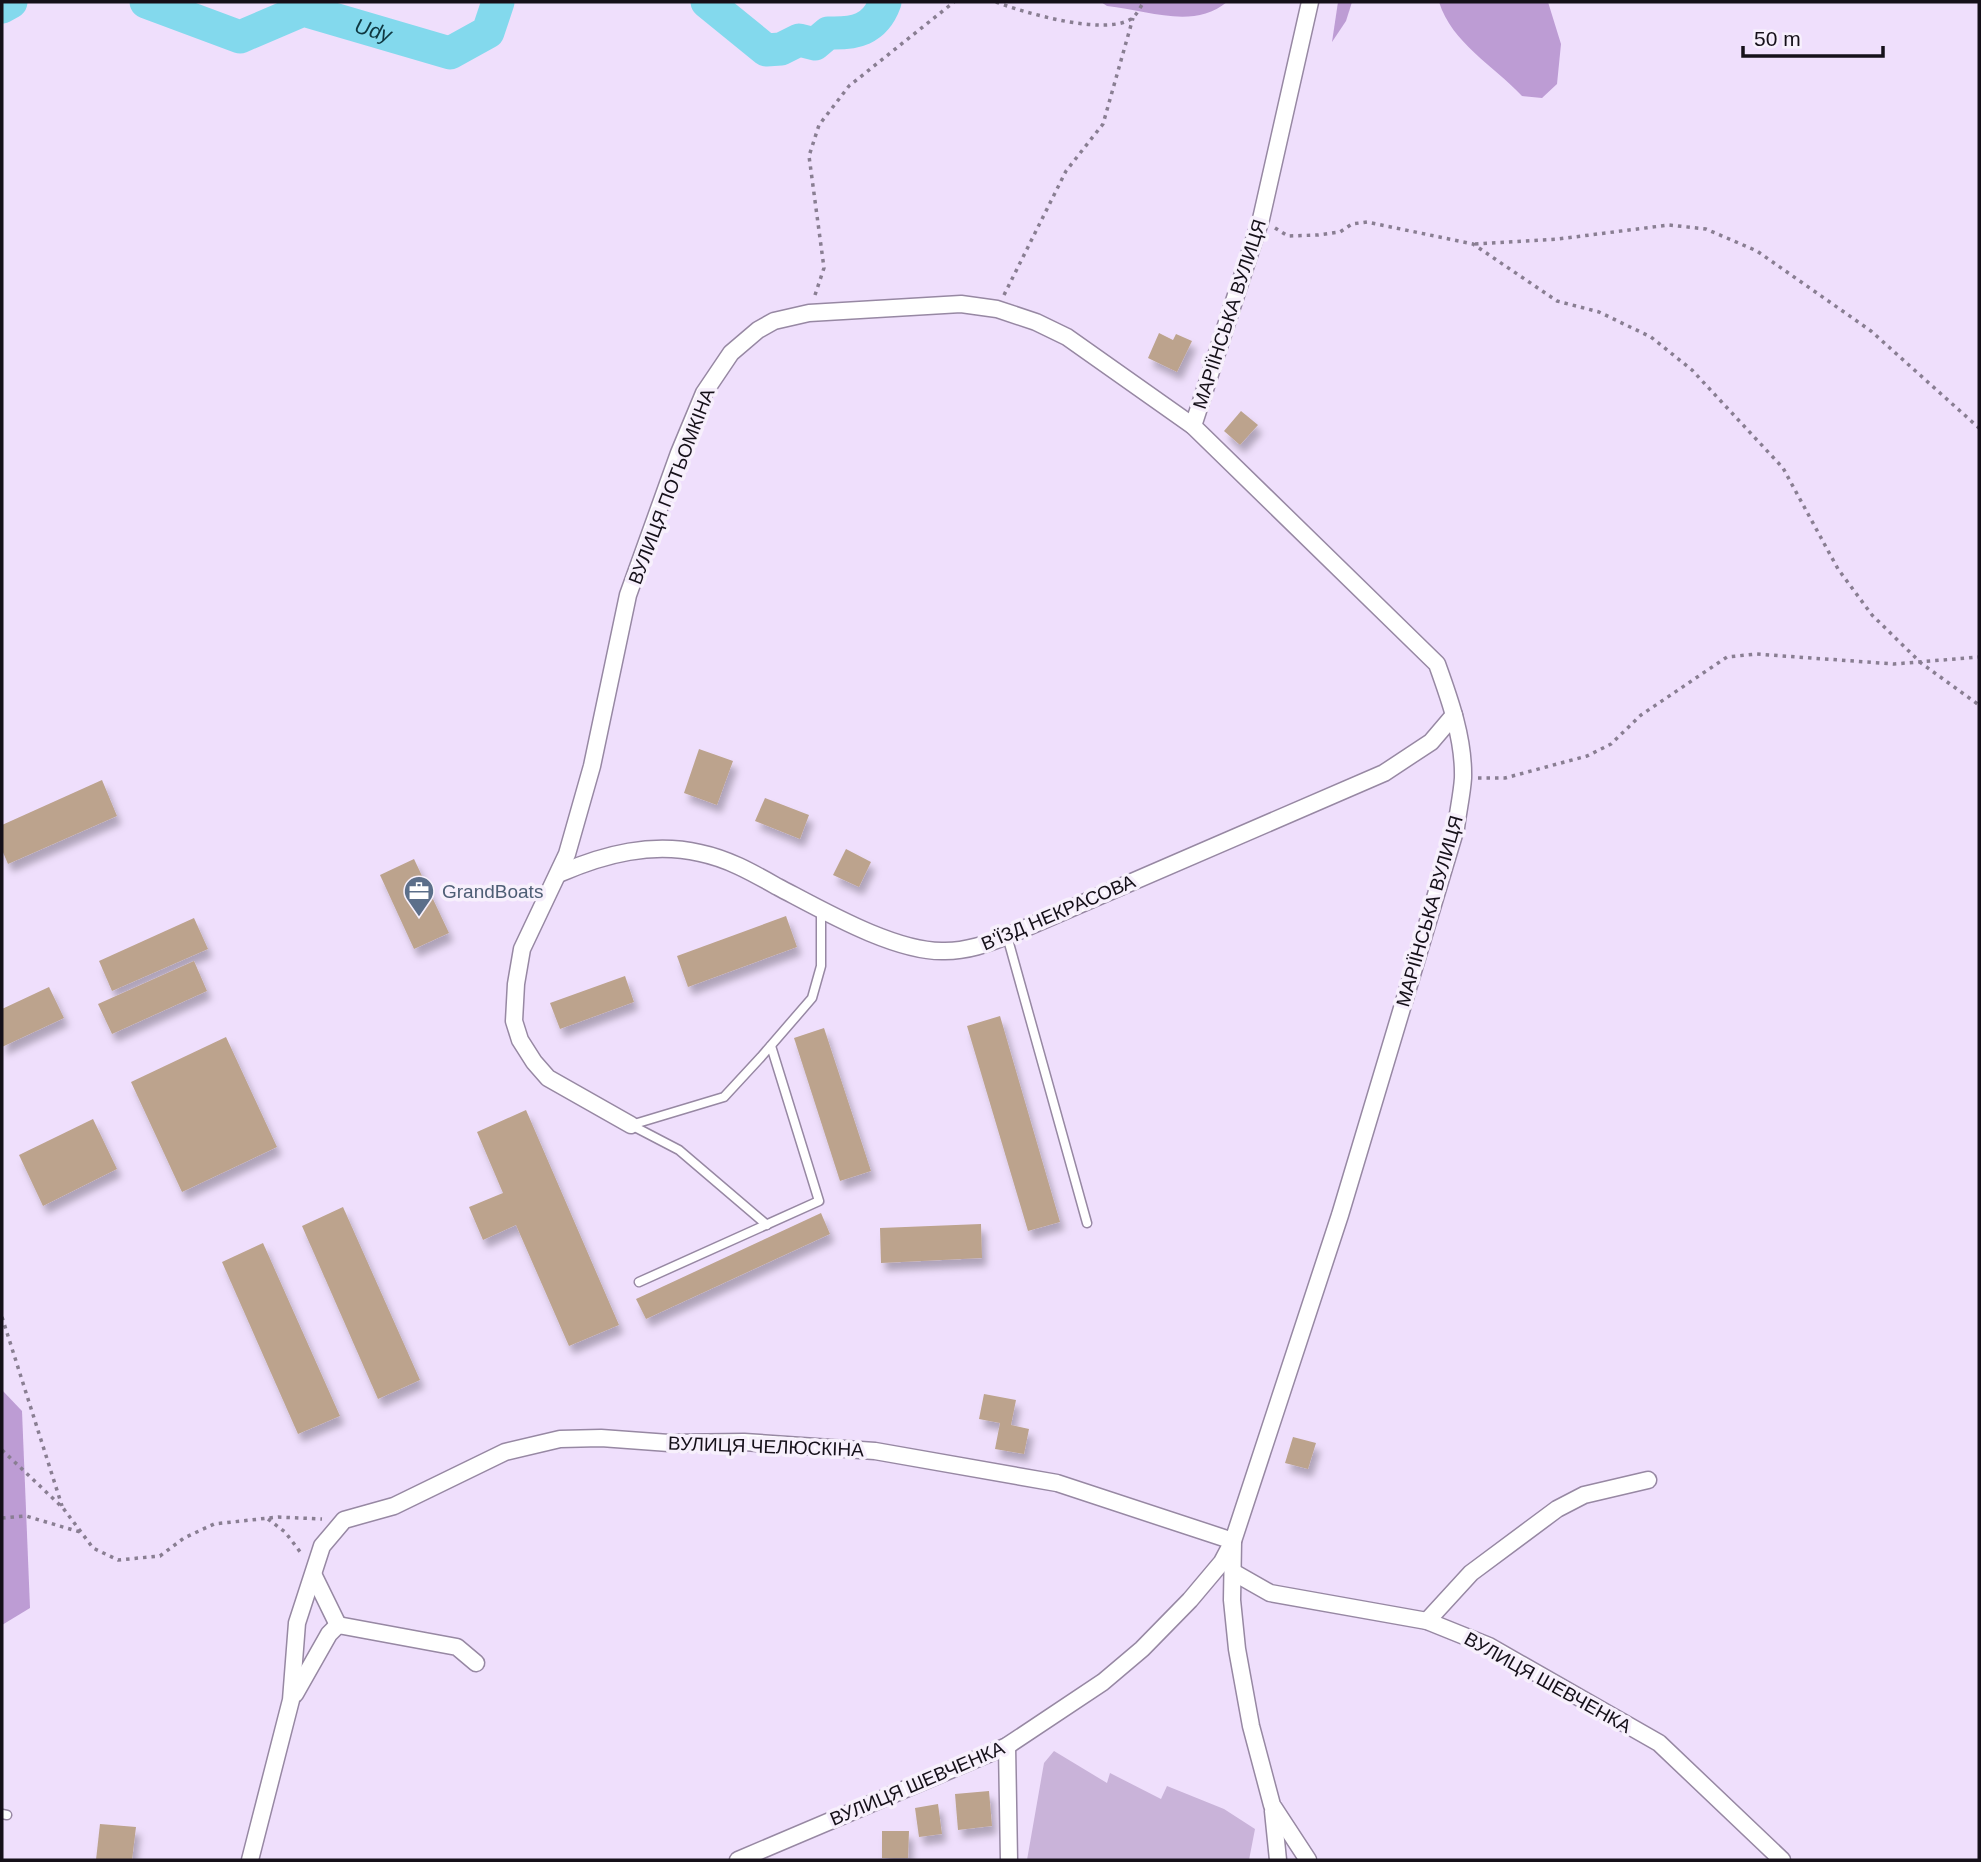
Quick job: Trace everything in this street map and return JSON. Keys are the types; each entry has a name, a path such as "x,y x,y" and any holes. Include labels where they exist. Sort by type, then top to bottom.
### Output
{"street":[{"name":"МАРІЇНСЬКА ВУЛИЦЯ","path":"1308,1860 1272,1805 1251,1726 1237,1649 1233,1541 1340,1215 1456,828 1463,777 1454,715 1437,664 1193,426 1261,219 1310,2"},
{"name":"ВУЛИЦЯ ПОТЬОМКІНА","path":"631,1125 548,1078 520,1041 514,1021 522,949 534,920 561,873 592,766 628,595 704,393 744,340 774,321 809,313 961,304 997,309 1036,321 1067,337 1193,426"},
{"name":"В'ЇЗД НЕКРАСОВА","path":"561,873 594,859 628,850 664,848 700,852 734,863 821,910 896,942 928,951 960,950 1007,936 1384,773 1431,742 1454,715"},
{"name":"ВУЛИЦЯ ЧЕЛЮСКІНА","path":"344,1520 394,1506 505,1452 560,1439 601,1438 668,1443 744,1442 875,1451 1057,1483 1233,1541"},
{"path":"1427,1621 1471,1573 1558,1509 1584,1495 1648,1480"},
{"path":"250,1860 291,1700 297,1623 322,1546 344,1520"},
{"name":"ВУЛИЦЯ ШЕВЧЕНКА","path":"738,1860 1007,1746 1103,1682 1142,1649 1190,1600 1222,1562 1233,1541"},
{"name":"ВУЛИЦЯ ШЕВЧЕНКА","path":"1233,1572 1250,1584 1282,1597 1427,1621 1489,1646 1659,1743 1782,1860"},
{"path":"314,1576 338,1625"},
{"path":"338,1625 457,1647 476,1663"},
{"path":"291,1700 329,1634 338,1625"},
{"path":"1007,1746 1009,1860"},
{"path":"1272,1805 1278,1860"}],"lane":[{"path":"631,1125 724,1097 771,1046 812,998 821,966 821,910"},
{"path":"1007,936 1087,1223"},
{"path":"639,1282 819,1201 771,1046"},
{"path":"631,1125 679,1150 767,1225"}],"path":[{"path":"809,313 824,268 809,156 819,125 849,86 954,2"},
{"path":"996,2 1050,20 1119,24 1133,18"},
{"path":"997,309 1066,171 1103,124 1133,18 1144,2"},
{"path":"1261,219 1288,236 1340,232 1352,224 1367,222 1473,244 1558,239 1669,225 1706,229 1757,251 1871,331 1979,428"},
{"path":"1473,244 1557,300 1599,312 1633,327 1692,370 1783,468 1838,569 1872,615 1921,663 1979,705"},
{"path":"1463,777 1505,778 1587,756 1611,744 1641,715 1727,657 1756,654 1921,663 1979,657"},
{"path":"2,1317 63,1508"},
{"path":"2,1450 63,1508 93,1548 118,1560 160,1556 184,1538 214,1524 267,1519 344,1520"},
{"path":"2,1518 26,1516 80,1532"},
{"path":"267,1519 296,1544 314,1576"}],"shaded area":[{"path":"1101,2 1227,2 1200,15 1185,17 1107,6"},
{"path":"1338,2 1352,2 1346,21 1332,42"},
{"path":"1439,2 1548,2 1561,44 1557,84 1542,98 1522,96 1463,42 1445,17"},
{"path":"2,1390 22,1411 30,1608 2,1625"},
{"path":"1054,1751 1107,1783 1110,1773 1161,1799 1167,1786 1224,1809 1255,1829 1249,1860 1027,1860 1044,1763"}],"building":[{"path":"1159,333 1173,340 1176,334 1192,341 1177,372 1148,358"},
{"path":"1241,411 1258,425 1240,445 1224,431"},
{"path":"699,749 733,761 717,805 684,793"},
{"path":"102,780 117,816 8,864 2,850 2,825"},
{"path":"765,798 809,815 800,839 755,821"},
{"path":"846,849 871,862 859,887 833,875"},
{"path":"414,859 449,933 414,949 380,875"},
{"path":"786,916 797,947 688,987 677,956"},
{"path":"194,918 208,949 112,991 99,961"},
{"path":"194,961 207,991 112,1034 98,1004"},
{"path":"625,976 634,1002 560,1029 550,1003"},
{"path":"49,987 64,1018 2,1047 2,1009"},
{"path":"1000,1016 1060,1222 1028,1231 967,1026"},
{"path":"824,1028 871,1171 840,1181 794,1038"},
{"path":"226,1037 277,1147 182,1192 131,1082"},
{"path":"526,1110 619,1325 569,1346 516,1225 483,1240 469,1207 503,1193 477,1132"},
{"path":"93,1119 117,1169 43,1206 19,1155"},
{"path":"343,1207 420,1380 378,1399 302,1226"},
{"path":"821,1213 830,1234 646,1319 636,1299"},
{"path":"981,1224 982,1258 881,1263 880,1228"},
{"path":"263,1243 340,1416 298,1434 222,1262"},
{"path":"984,1394 1016,1400 1011,1425 1029,1429 1024,1454 995,1449 1000,1423 979,1419"},
{"path":"1293,1437 1316,1443 1308,1469 1285,1463"},
{"path":"989,1791 992,1826 958,1830 955,1794"},
{"path":"938,1804 942,1834 919,1837 915,1808"},
{"path":"100,1824 136,1827 132,1860 96,1860"},
{"path":"882,1831 909,1831 908,1858 882,1858"}],"waterway":[{"name":"Udy","path":"2,7 11,2"},
{"name":"Udy","path":"146,2 240,37 303,10 450,53 488,32 498,2"},
{"name":"Udy","path":"707,2 766,50 781,49 799,40 815,44 828,33 847,33 863,28 876,19 885,2"}],"place":[{"name":"GrandBoats","path":"419,918"}]}
